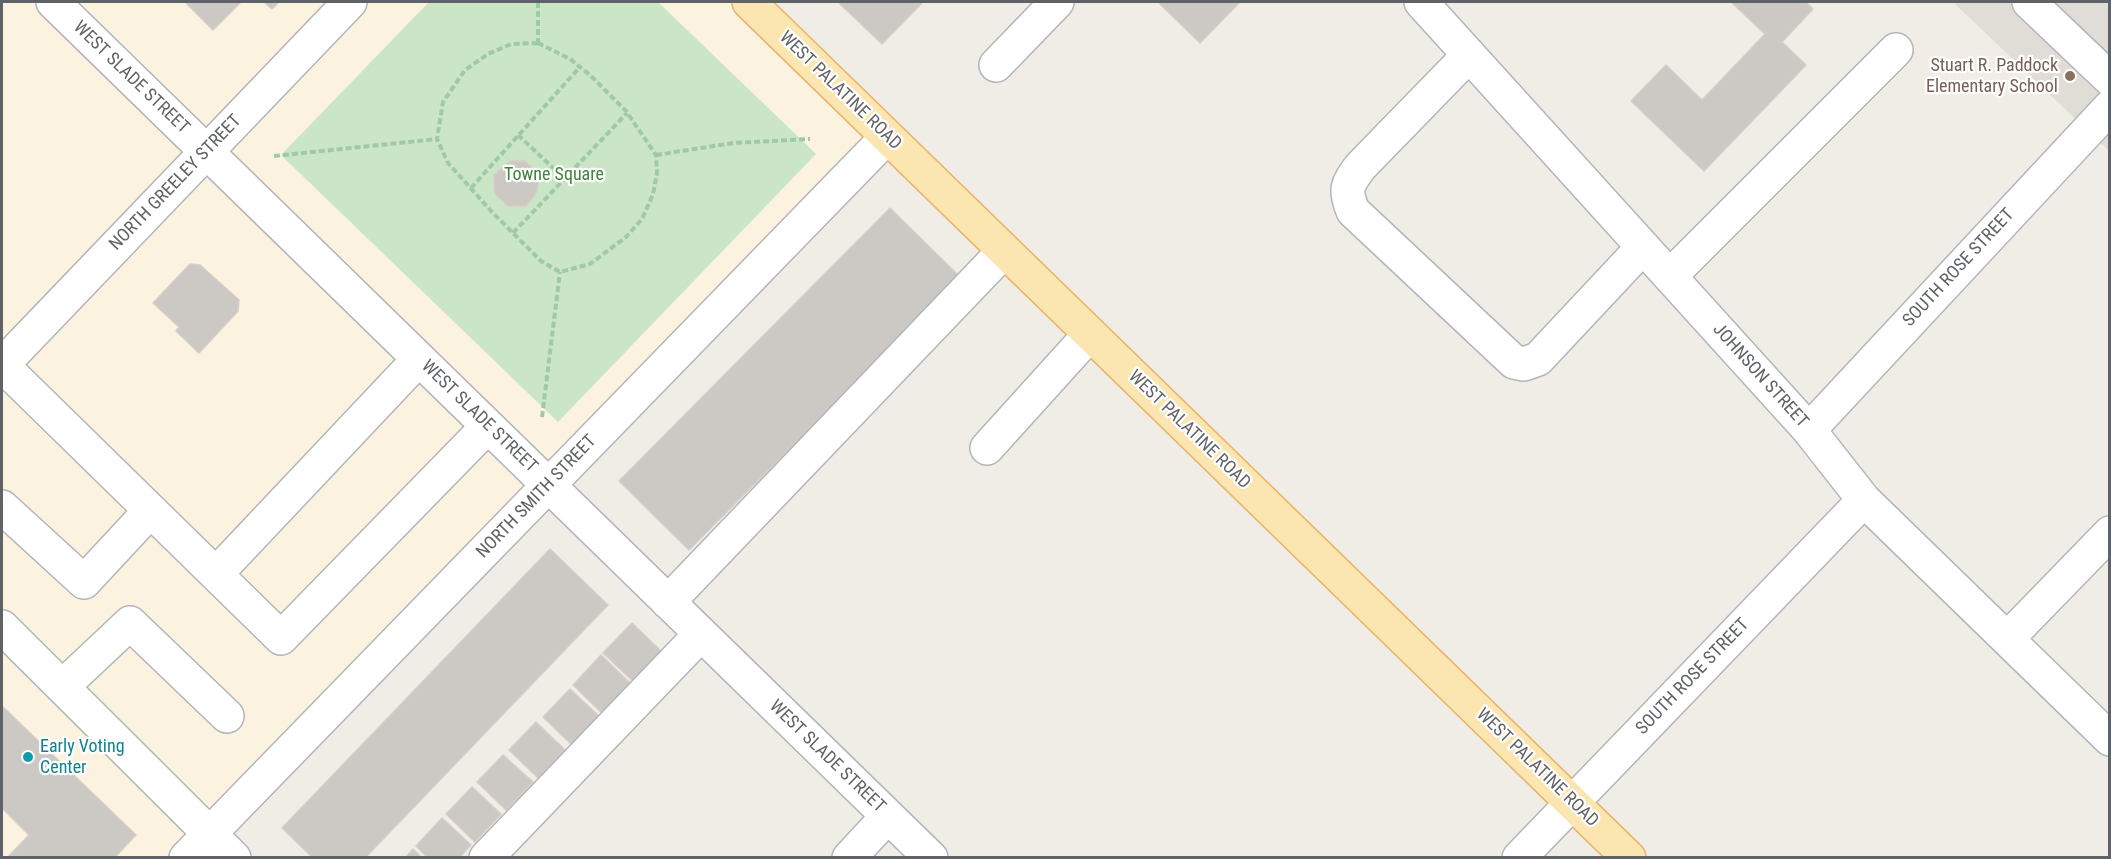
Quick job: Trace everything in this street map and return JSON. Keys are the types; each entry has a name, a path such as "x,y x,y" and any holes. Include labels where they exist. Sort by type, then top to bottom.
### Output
{"main road":[{"name":"WEST PALATINE ROAD","path":"749,2 1629,858"}],"street":[{"name":"WEST SLADE STREET","path":"53,2 931,858"},
{"name":"NORTH GREELEY STREET","path":"2,365 350,2"},
{"path":"996,65 1058,2"},
{"name":"JOHNSON STREET","path":"1421,2 1809,430 1864,500 2109,739"},
{"path":"2029,2 2109,79"},
{"path":"1670,276 1896,50"},
{"path":"1469,55 1360,167 1348,183 1347,196 1353,211 1514,362 1524,364 1538,359 1643,247"},
{"name":"SOUTH ROSE STREET","path":"1809,430 2109,107"},
{"name":"NORTH SMITH STREET","path":"186,858 887,137"},
{"path":"668,602 1004,251"},
{"path":"987,448 1090,334"},
{"path":"216,574 419,359"},
{"path":"2,365 281,638 488,426"},
{"name":"SOUTH ROSE STREET","path":"1519,858 1571,801 1864,500"},
{"path":"2,507 84,582 150,511"},
{"path":"2007,639 2109,533"},
{"path":"62,687 130,623 227,716"},
{"path":"2,627 234,858"},
{"path":"486,858 701,634"},
{"path":"849,858 888,816"}],"path":[{"path":"538,2 538,43"},
{"path":"538,43 570,59 580,67 627,113 656,155 657,173 653,194 642,219 626,237 590,264 560,272 541,261 471,188 448,163 436,139 443,102 465,70 489,54 511,44 538,43"},
{"path":"471,188 580,67"},
{"path":"513,233 627,113"},
{"path":"518,135 565,179"},
{"path":"274,156 436,139"},
{"path":"656,155 733,143 810,139"},
{"path":"542,417 560,272"}],"shaded area":[{"path":"2,2 749,2 887,137 186,857 2,858"},
{"name":"Stuart R. Paddock Elementary School","path":"1953,2 2109,2 2109,151"}],"green space":[{"name":"Towne Square","path":"429,2 658,2 816,154 558,422 281,155"}],"building":[{"path":"185,2 241,2 213,30"},
{"path":"264,2 279,2 272,9"},
{"path":"838,2 923,2 882,44"},
{"path":"1158,2 1240,2 1200,43"},
{"path":"1731,2 1806,2 1813,9 1782,42 1806,65 1704,171 1631,101 1666,65 1702,100 1765,34"},
{"path":"510,161 525,161 539,175 537,192 526,206 508,206 495,194 494,175"},
{"path":"890,208 960,277 689,550 619,481"},
{"path":"190,264 200,265 239,300 238,311 199,353 176,331 179,327 153,303"},
{"path":"550,549 608,605 365,858 313,858 282,828"},
{"path":"632,623 662,652 634,682 603,653"},
{"path":"601,655 631,684 603,714 573,685"},
{"path":"570,689 599,716 572,745 543,717"},
{"name":"Early Voting Center","path":"2,706 136,835 114,858 7,858 29,835 2,808"},
{"path":"536,722 565,750 538,778 509,750"},
{"path":"503,755 533,782 506,810 477,782"},
{"path":"472,787 501,814 475,842 446,814"},
{"path":"442,818 471,845 459,858 428,858 416,846"},
{"path":"413,849 422,858 405,858"}],"place":[{"name":"Stuart R. Paddock Elementary School","path":"2070,76"},
{"name":"Early Voting Center","path":"28,757"}]}
